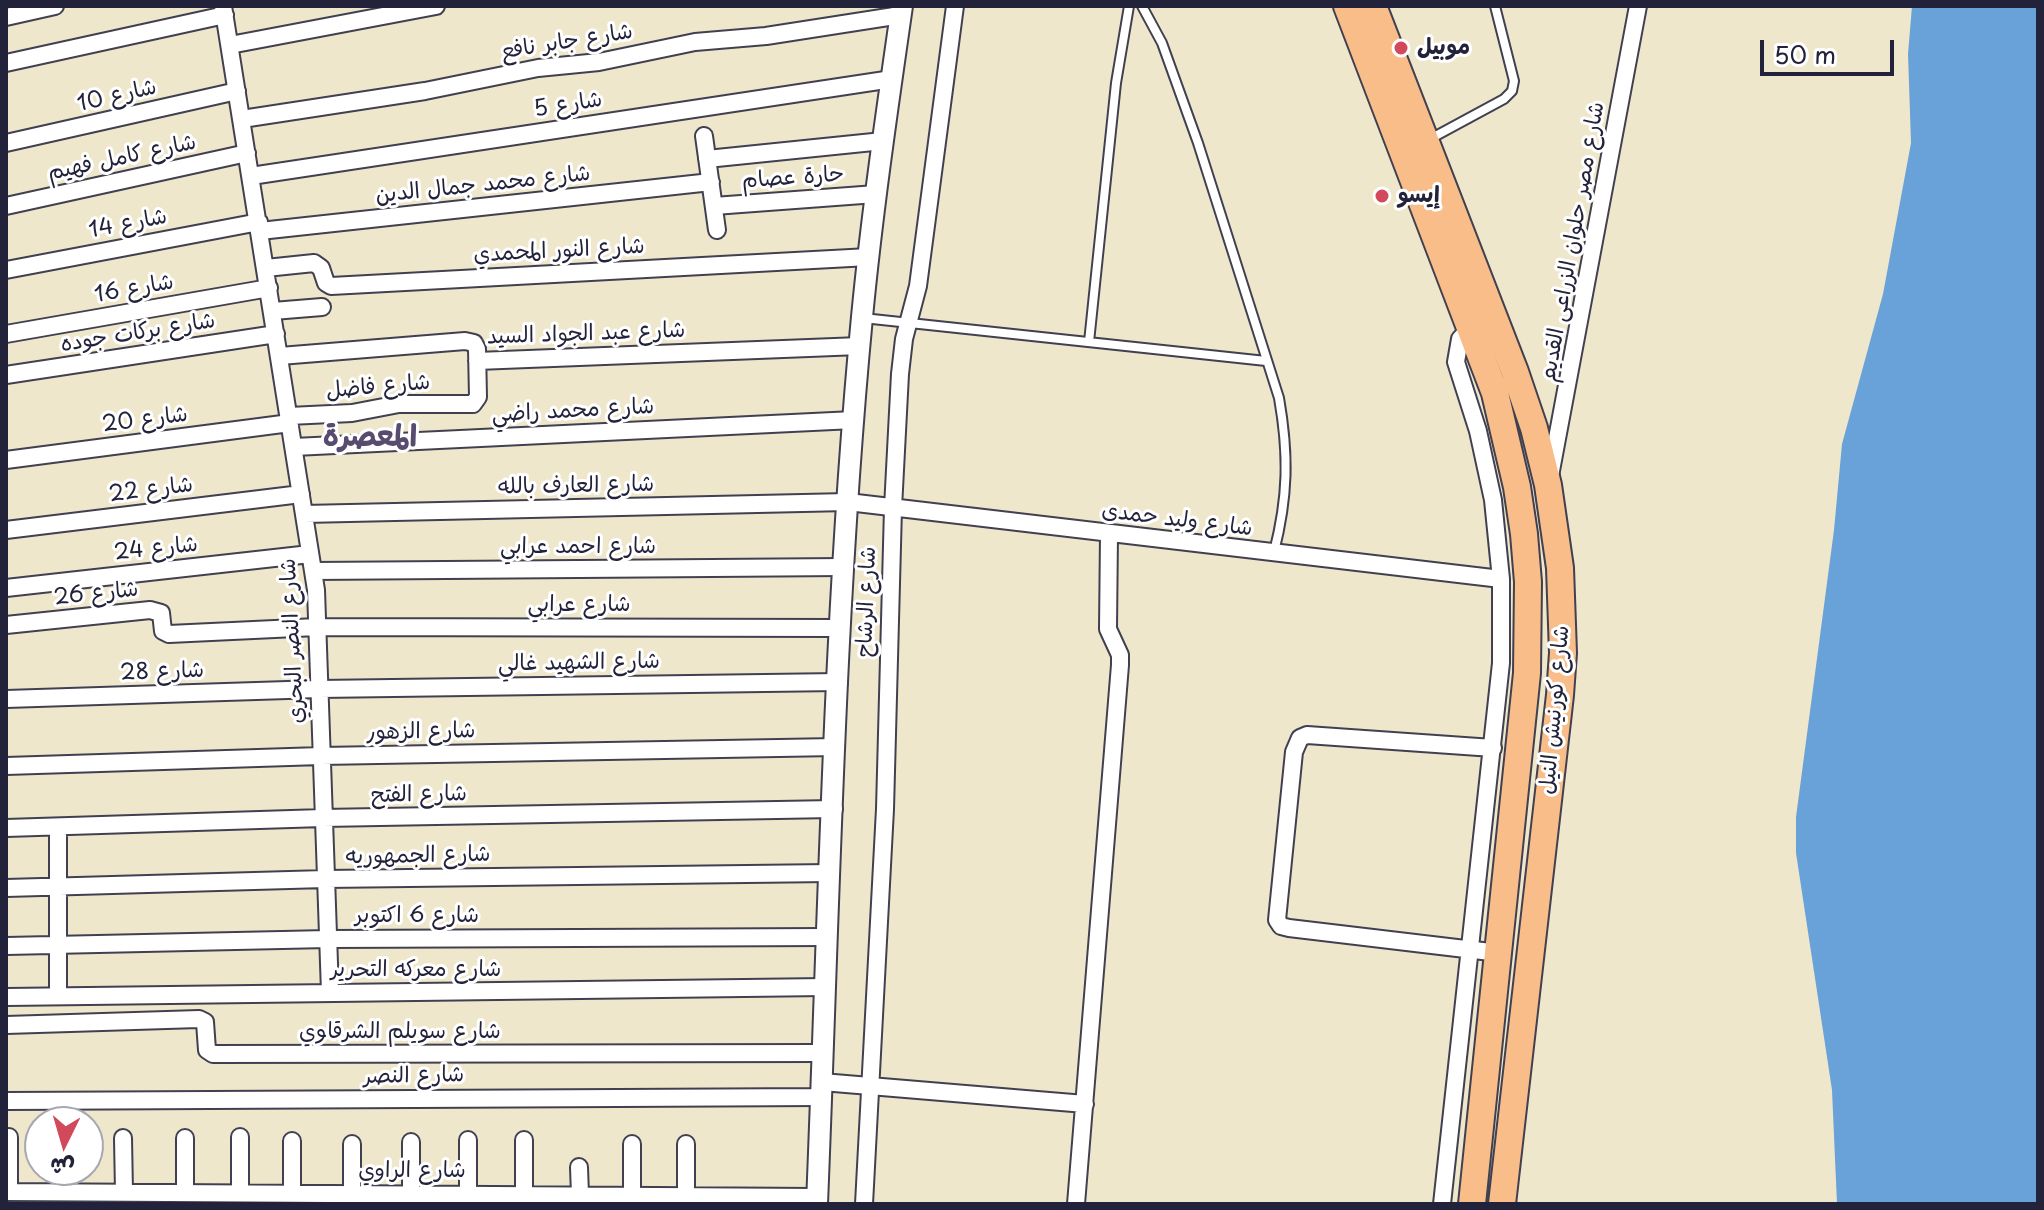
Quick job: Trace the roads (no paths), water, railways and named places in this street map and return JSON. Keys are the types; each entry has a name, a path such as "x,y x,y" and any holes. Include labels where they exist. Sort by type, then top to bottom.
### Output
{"highway":[{"name":"شارع كورنيش النيل","path":"1347,6 1495,393 1517,487 1528,582 1527,673 1472,1204"},
{"name":"شارع كورنيش النيل","path":"1373,6 1520,386 1548,485 1562,596 1560,695 1502,1204"}],"street":[{"path":"6,17 55,6"},
{"path":"230,45 436,6"},
{"name":"شارع الرشاح","path":"864,1204 885,809 900,374 918,286 955,6"},
{"name":"شارع مصر حلوان الزراعى القديم","path":"1548,485 1638,6"},
{"path":"6,63 224,10"},
{"name":"شارع النصر البحري","path":"224,10 312,562 330,992"},
{"name":"شارع الرشاح","path":"817,1200 848,502 862,318 901,11"},
{"name":"شارع جابر نافع","path":"242,119 425,91 515,72 599,62 695,42 766,36 901,11"},
{"name":"شارع 5","path":"251,176 892,79"},
{"name":"شارع 10","path":"6,143 237,91"},
{"name":"حارة عصام","path":"704,136 717,230"},
{"path":"707,159 883,141"},
{"name":"شارع كامل فهيم","path":"6,206 247,153"},
{"name":"شارع محمد جمال الدين","path":"259,227 711,182"},
{"name":"حارة عصام","path":"714,206 876,194"},
{"name":"شارع 14","path":"6,270 259,227"},
{"name":"شارع النور المحمدي","path":"266,268 314,263 319,266 324,281 331,286 869,257"},
{"name":"شارع 16","path":"6,334 269,288"},
{"path":"273,311 322,307"},
{"path":"1442,1204 1501,663 1499,538 1486,463 1456,362 1460,339 1471,327"},
{"name":"شارع بركات جوده","path":"6,375 276,334"},
{"name":"شارع عبد الجواد السيد","path":"280,356 468,341 476,346 477,361 860,346"},
{"name":"شارع فاضل","path":"290,420 399,404 473,404 478,400 477,361"},
{"name":"شارع 20","path":"6,460 290,420"},
{"name":"شارع محمد راضي","path":"294,447 854,420"},
{"name":"شارع 22","path":"6,530 301,494"},
{"name":"شارع وليد حمدى","path":"848,502 1501,579"},
{"name":"شارع العارف بالله","path":"304,514 848,502"},
{"path":"1076,1204 1120,665 1120,655 1108,629 1109,535"},
{"name":"شارع احمد عرابي","path":"312,562 844,567"},
{"name":"شارع 24","path":"6,588 312,562"},
{"name":"شارع 26","path":"6,625 150,610 161,613 163,631 169,634 317,627"},
{"name":"شارع عرابي","path":"317,627 841,628"},
{"name":"شارع الشهيد غالي","path":"319,689 839,682"},
{"name":"شارع 28","path":"6,699 319,689"},
{"path":"1493,748 1307,735 1296,744 1294,752 1277,920 1281,926 1499,953"},
{"name":"شارع الزهور","path":"6,766 321,756 836,747"},
{"name":"شارع الفتح","path":"6,828 323,818 834,809"},
{"path":"58,827 58,996"},
{"name":"شارع الجمهوريه","path":"6,888 325,879 831,873"},
{"name":"شارع 6 اكتوبر","path":"6,946 328,939 828,937"},
{"name":"شارع معركه التحرير","path":"6,997 826,987"},
{"name":"شارع سويلم الشرقاوي","path":"6,1025 199,1019 205,1022 207,1050 213,1054 823,1053"},
{"name":"شارع النصر","path":"6,1101 822,1089 871,1085 1085,1104"},
{"path":"8,1192 9,1137"},
{"path":"240,1137 240,1192"},
{"path":"123,1138 124,1192"},
{"path":"185,1138 185,1192"},
{"path":"468,1140 468,1194"},
{"path":"524,1140 524,1194"},
{"path":"292,1141 292,1192"},
{"path":"411,1142 411,1193"},
{"path":"352,1144 352,1193"},
{"path":"632,1144 632,1195"},
{"path":"686,1144 686,1196"},
{"path":"579,1167 580,1195"},
{"path":"64,1186 64,1192"},
{"name":"شارع الراوي","path":"8,1192 632,1195 817,1200"}],"lane":[{"path":"1089,342 1116,83 1129,6"},
{"path":"1142,6 1162,43 1198,143 1281,411 1288,476 1274,553"},
{"path":"1426,142 1504,99 1512,91 1513,76 1495,6"},
{"path":"862,318 1266,361"}],"water":[{"path":"1912,6 2038,6 2038,1204 1837,1204 1832,1090 1796,853 1796,817 1834,530 1842,444 1883,294 1911,143 1908,54"}],"place":[{"name":"موبيل","path":"1401,48"},
{"name":"إيسو","path":"1382,196"}],"district":[{"name":"المعصرة","path":"370,438"}]}
